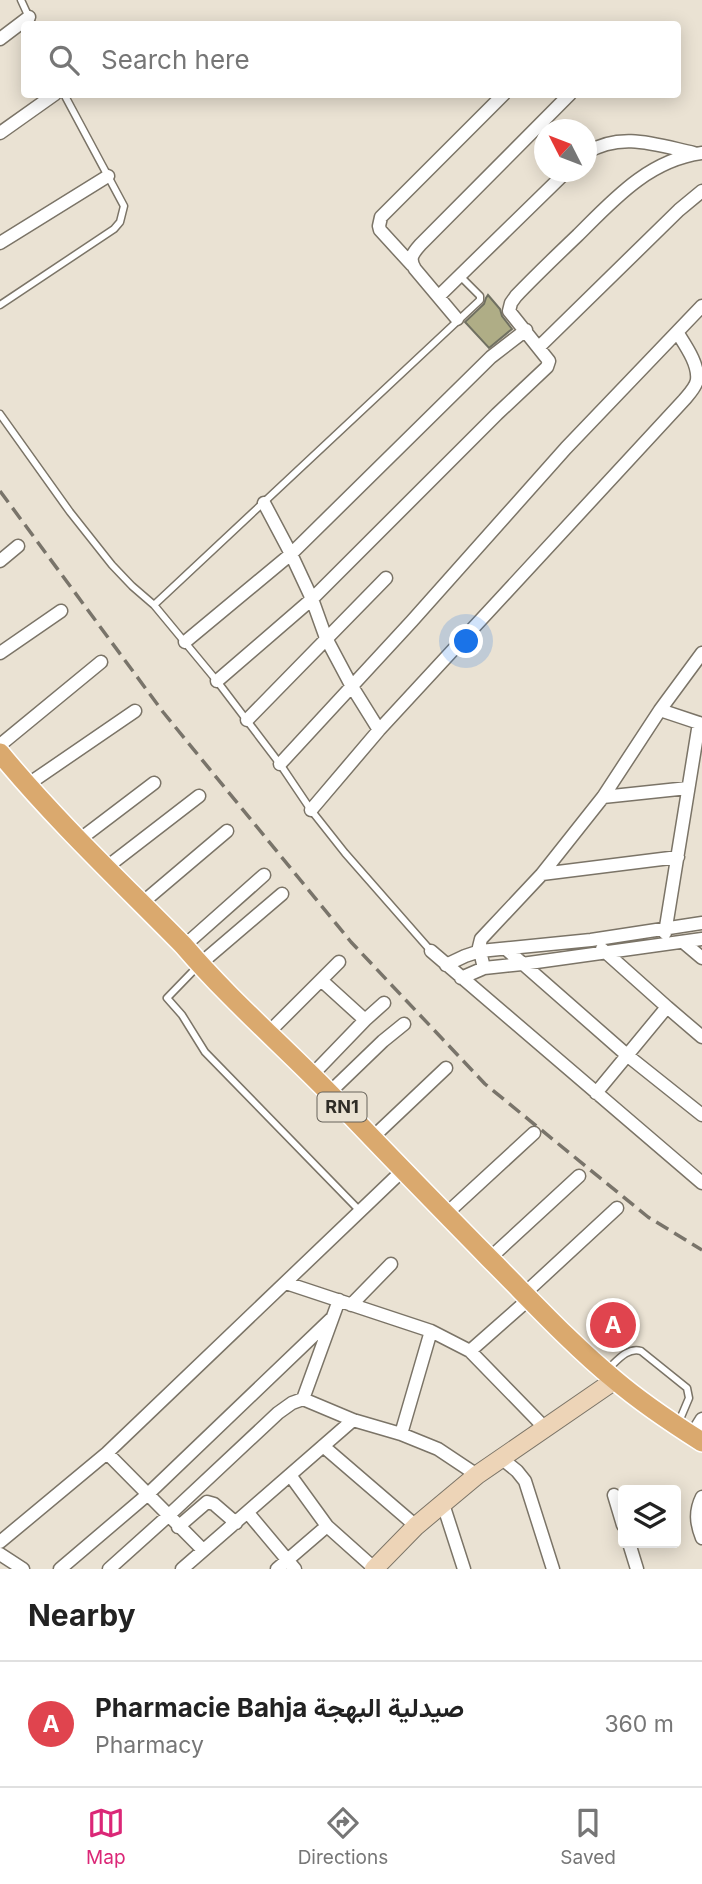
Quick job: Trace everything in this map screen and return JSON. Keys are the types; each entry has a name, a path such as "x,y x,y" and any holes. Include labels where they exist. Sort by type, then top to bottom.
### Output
{"main road":[{"name":"RN1","path":"0,753 79,840 527,1297 610,1376 693,1430"}],"street":[{"path":"0,39 21,26"},
{"path":"0,133 49,98"},
{"path":"457,318 379,226 381,217 500,98"},
{"path":"412,265 410,257 421,244 566,98"},
{"path":"597,147 629,140 700,153"},
{"path":"217,681 312,599 547,367 549,361 509,311 511,303 521,291 640,177 666,162 700,153"},
{"path":"0,243 108,176"},
{"path":"439,296 556,182"},
{"path":"539,347 678,210 702,191"},
{"path":"280,764 566,448 702,306"},
{"path":"186,642 291,554 491,357 526,330"},
{"path":"311,810 379,730 692,389 697,379 696,371 692,357 677,332"},
{"path":"264,503 312,599 326,638 379,730"},
{"path":"0,561 18,546"},
{"path":"247,720 386,578"},
{"path":"0,653 61,611"},
{"path":"484,968 480,951 481,939 542,874 603,797 660,710 702,653"},
{"path":"0,745 101,662"},
{"path":"660,710 701,724 663,944"},
{"path":"27,785 135,711"},
{"path":"79,840 154,783"},
{"path":"603,797 688,788"},
{"path":"107,867 199,796"},
{"path":"142,903 227,831"},
{"path":"542,874 678,857"},
{"path":"184,946 264,875"},
{"path":"200,964 282,894"},
{"path":"446,965 480,951 591,940 702,923"},
{"path":"461,978 484,968 702,939"},
{"path":"591,940 702,1037"},
{"path":"683,943 702,958"},
{"path":"506,949 628,1056 702,1115"},
{"path":"431,951 702,1183"},
{"path":"268,1033 339,962"},
{"path":"321,980 365,1020"},
{"path":"312,1075 384,1003"},
{"path":"596,1093 667,1007"},
{"path":"329,1093 404,1024"},
{"path":"372,1138 446,1068"},
{"path":"446,1214 534,1133"},
{"path":"0,1542 107,1453 402,1171"},
{"path":"490,1258 579,1176"},
{"path":"470,1351 617,1208"},
{"path":"60,1569 147,1494 345,1303 391,1264"},
{"path":"286,1283 431,1331 470,1351 545,1428"},
{"path":"303,1399 332,1318"},
{"path":"401,1434 431,1331"},
{"path":"290,1475 327,1526 374,1569 415,1526 477,1475 545,1428 610,1376"},
{"path":"109,1569 278,1413 297,1400 303,1399 353,1420 401,1434 438,1449 477,1475"},
{"path":"182,1569 353,1420"},
{"path":"323,1446 415,1526"},
{"path":"107,1453 202,1550"},
{"path":"501,1458 525,1481 553,1569"},
{"path":"614,1494 618,1508"},
{"path":"702,1497 696,1517 702,1538"},
{"path":"178,1527 207,1502 214,1504 236,1523"},
{"path":"443,1504 464,1569"},
{"path":"248,1513 287,1566 327,1526"},
{"path":"631,1548 637,1569"},
{"path":"0,1554 23,1569"}],"lane":[{"path":"21,0 30,21"},
{"path":"0,305 114,229 120,222 124,206 66,98"},
{"path":"154,604 480,299 477,292 460,276"},
{"path":"0,414 70,512 112,565 154,604 186,642 280,764 311,810 431,951"},
{"path":"200,964 167,998 182,1015 205,1052 360,1212"},
{"path":"610,1376 627,1352 635,1349 641,1351 687,1388 693,1430"}],"building":[{"path":"488,295 512,329 489,348 465,322 484,304"}],"railway":[{"path":"0,491 163,712 351,942 485,1084 648,1217 702,1250"}],"place":[{"name":"Pharmacie Bahja صيدلية البهجة","path":"613,1325"}]}
